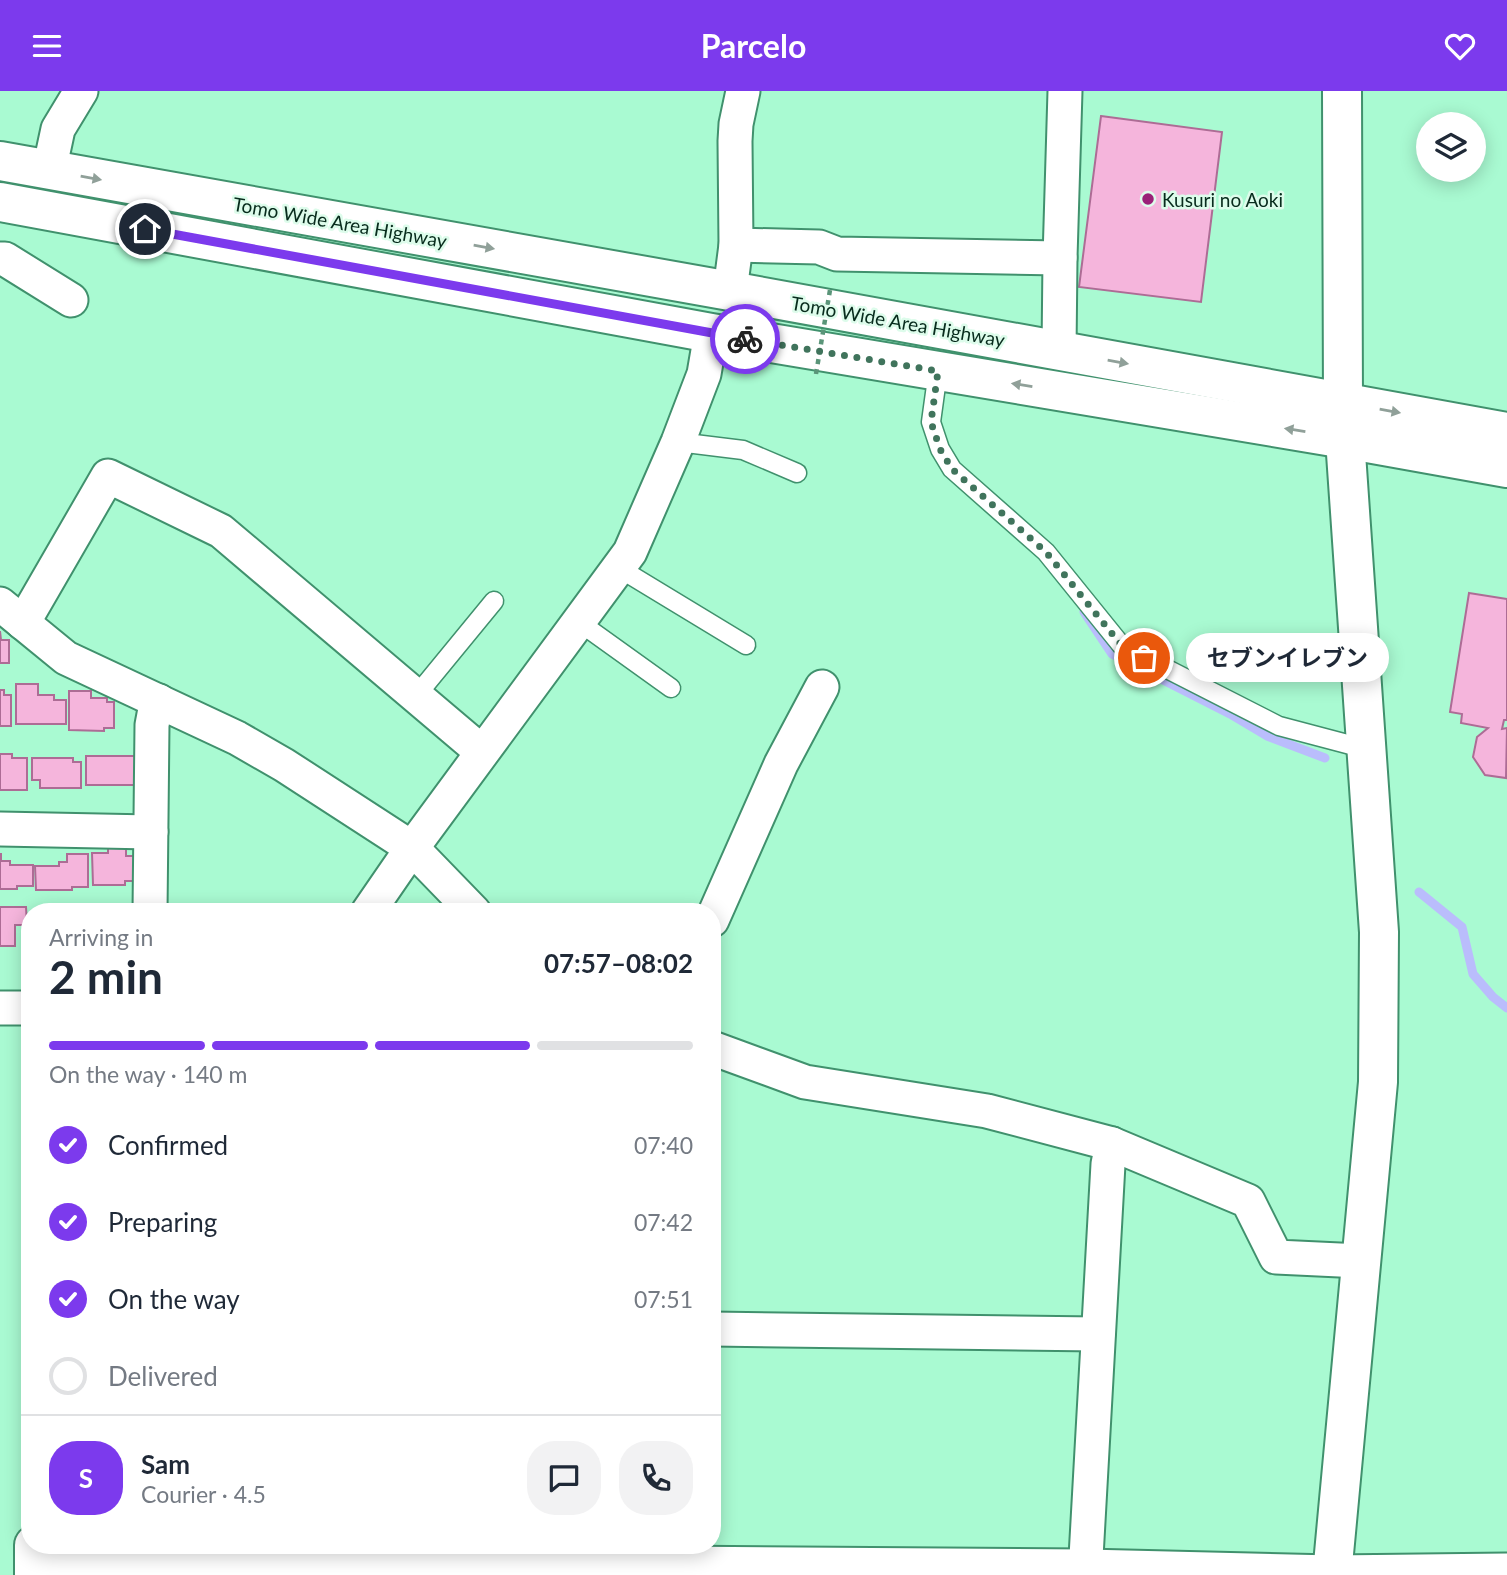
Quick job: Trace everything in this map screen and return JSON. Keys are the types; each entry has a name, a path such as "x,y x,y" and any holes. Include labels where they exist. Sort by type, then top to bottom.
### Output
{"main road":[{"path":"1332,1574 1378,1083 1379,932 1344,421 1342,91"},
{"name":"Tomo Wide Area Highway","path":"0,161 1059,351 1344,421 1507,468"},
{"name":"Tomo Wide Area Highway","path":"0,202 711,333 938,371 1344,421 1507,432"}],"street":[{"path":"49,171 58,129 81,91"},
{"path":"730,291 736,245 736,124 743,91"},
{"path":"1059,351 1066,91"},
{"path":"736,245 819,247 837,254 1060,258"},
{"path":"0,259 5,259 71,300"},
{"path":"374,903 630,552 704,374 711,333"},
{"path":"465,903 412,848 284,765 237,738 66,658 12,613 108,476 221,531 482,753"},
{"path":"720,903 781,764 822,687"},
{"path":"150,903 152,725 159,701"},
{"path":"0,829 151,832"},
{"path":"0,1008 21,1008"},
{"path":"721,1051 805,1083 987,1111 1112,1144 1248,1201 1276,1257 1361,1261"},
{"path":"1086,1570 1108,1164 1112,1144"},
{"path":"721,1329 1098,1334"},
{"path":"34,1560 257,1560 1332,1574 1507,1570"}],"lane":[{"path":"938,371 931,422 940,449 952,469 1046,552 1122,646 1279,726 1366,749"},
{"path":"678,442 743,450 797,473"},
{"path":"618,568 746,645"},
{"path":"416,697 494,601"},
{"path":"579,622 671,688"}],"path":[{"path":"816,374 830,290"}],"building":[{"path":"1101,116 1222,132 1201,302 1079,287"},
{"path":"1469,593 1507,599 1507,720 1504,720 1502,729 1507,728 1506,778 1485,775 1473,757 1477,737 1488,728 1461,723 1462,714 1450,712"},
{"path":"0,631 1,640 9,640 9,663 0,663"},
{"path":"16,684 38,684 38,695 54,695 54,700 66,700 66,724 16,724"},
{"path":"0,690 4,690 4,695 11,695 11,726 0,726"},
{"path":"69,691 91,691 91,698 107,698 107,702 114,702 114,728 104,728 104,731 69,730"},
{"path":"0,754 12,754 12,758 27,758 27,790 0,790"},
{"path":"86,756 136,756 136,785 86,785"},
{"path":"32,758 73,758 73,762 81,762 81,788 40,788 40,780 32,780"},
{"path":"108,848 126,848 126,856 134,856 138,881 125,881 125,885 93,885 92,853 108,853"},
{"path":"0,854 1,861 10,861 10,865 33,865 33,886 0,889"},
{"path":"67,854 88,854 88,887 36,890 35,866 59,866 59,862 67,862"},
{"path":"0,907 21,907 21,925 15,925 15,946 0,946"}],"waterway":[{"path":"1084,612 1112,654 1230,714 1267,736 1325,758"},
{"path":"1419,892 1462,927 1473,974 1493,997 1507,1008"}],"way so far":[{"path":"745,339 938,371 931,422 940,449 952,469 1046,552 1122,646 1144,658"}],"place":[{"name":"Kusuri no Aoki","path":"1148,199"},
{"name":"セブンイレブン","path":"1144,658"}],"route":[{"path":"145,229 745,339"}]}
